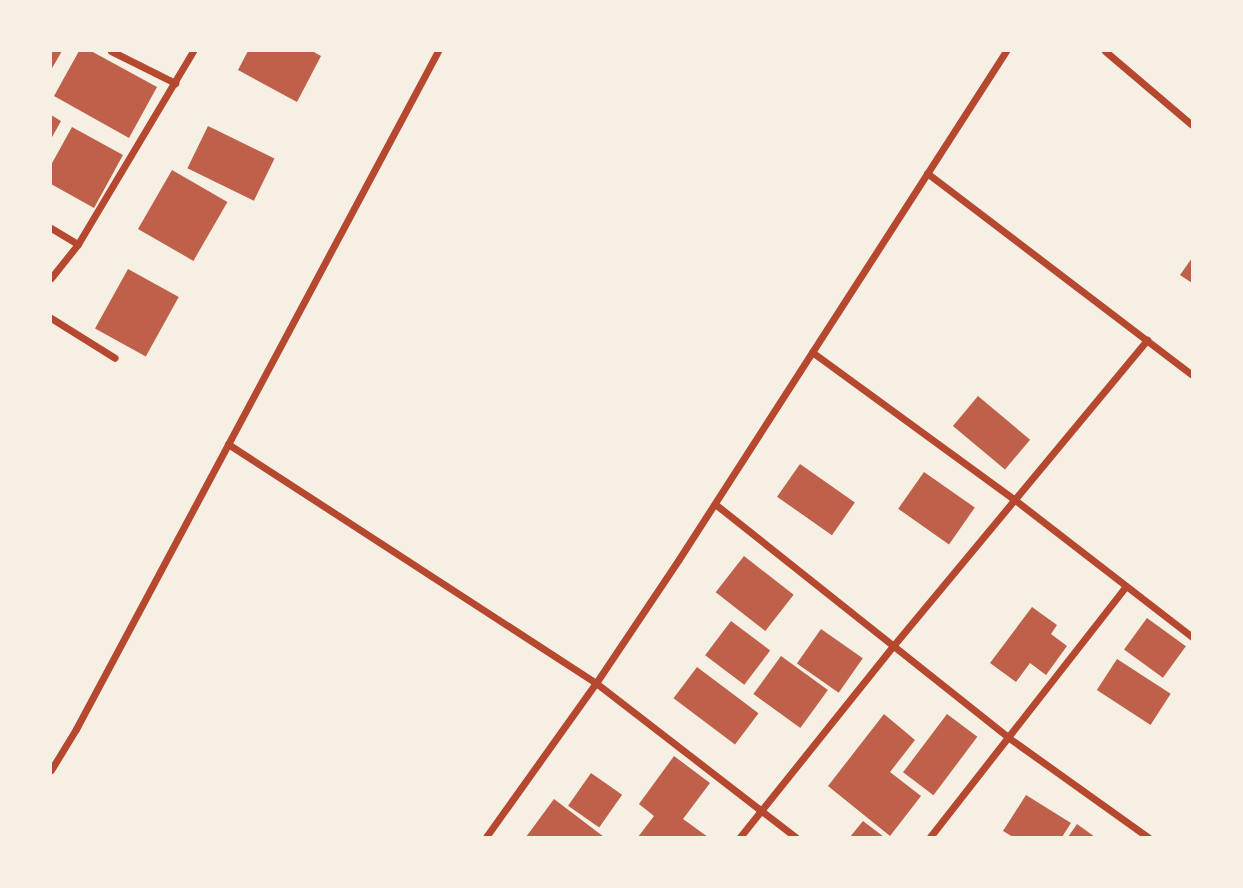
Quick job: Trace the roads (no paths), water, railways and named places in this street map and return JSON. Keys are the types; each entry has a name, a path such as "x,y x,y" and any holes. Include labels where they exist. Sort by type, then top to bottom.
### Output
{"street":[{"path":"111,51 175,83"},
{"path":"51,278 78,244 192,51"},
{"path":"51,770 438,51"},
{"path":"486,837 596,683 715,504 1006,51"},
{"path":"1105,51 1192,125"},
{"path":"927,173 1192,374"},
{"path":"51,228 78,244"},
{"path":"51,317 115,358"},
{"path":"740,837 893,646 1147,340"},
{"path":"812,352 1015,500 1192,637"},
{"path":"228,444 596,683 795,837"},
{"path":"715,504 1009,738 1148,837"},
{"path":"930,837 1126,586"}]}
